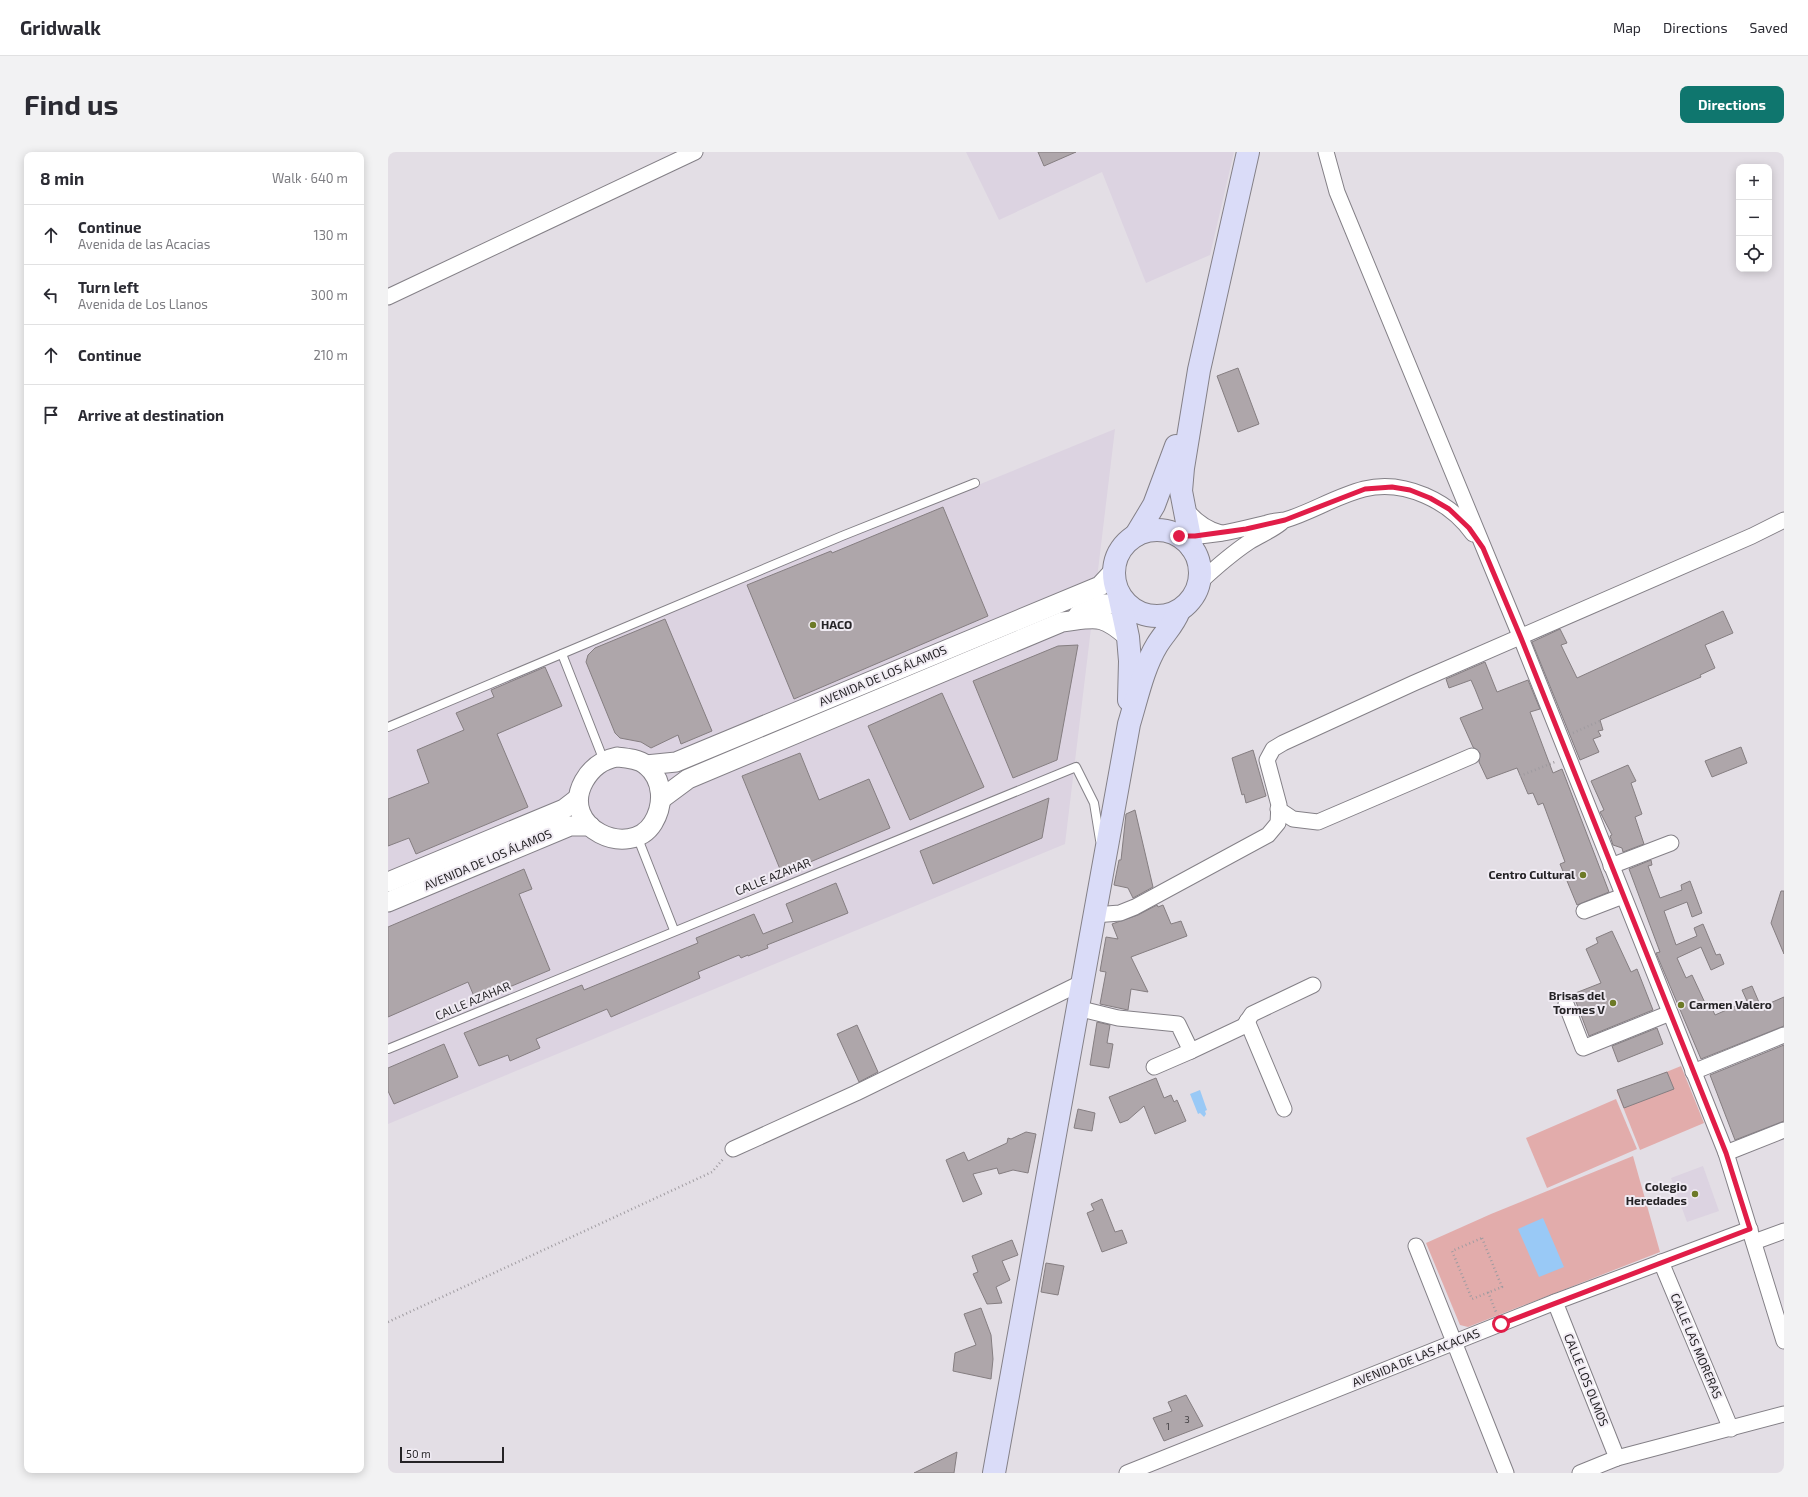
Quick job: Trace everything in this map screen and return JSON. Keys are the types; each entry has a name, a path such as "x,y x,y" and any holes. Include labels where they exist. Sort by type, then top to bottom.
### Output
{"main road":[{"path":"1122,601 1135,611 1151,616 1168,615 1179,611 1188,604 1195,594 1199,584 1200,571 1198,559 1187,540 1184,506 1181,492 1183,468 1200,370 1248,152"},
{"path":"1136,535 1154,505 1170,467 1200,370"},
{"path":"1129,724 1130,661 1122,601 1115,584 1113,572 1116,557 1124,544 1136,535 1150,530 1165,530 1187,540"},
{"path":"994,1473 1081,983 1129,724 1157,645 1174,624 1179,611"}],"street":[{"path":"388,297 696,152"},
{"path":"1326,152 1337,192 1521,638 1726,1153 1781,1321 1784,1341"},
{"path":"1187,540 1285,520 1365,489 1392,487 1410,490 1430,498 1449,509 1469,528 1483,548"},
{"path":"1184,506 1192,517 1202,525 1213,531 1222,533"},
{"path":"1199,584 1226,558 1249,542 1270,532 1285,520"},
{"path":"1094,915 1120,913 1136,907 1268,835 1278,822 1278,809 1267,760 1273,749 1414,683 1521,638 1752,536 1784,520"},
{"name":"AVENIDA DE LOS ÁLAMOS","path":"646,765 676,762 1100,586 1113,572"},
{"name":"AVENIDA DE LOS ÁLAMOS","path":"661,799 688,779 1104,604 1122,601"},
{"name":"AVENIDA DE LOS ÁLAMOS","path":"1062,622 1102,618 1113,624 1128,637"},
{"path":"1278,809 1293,819 1318,822 1472,756"},
{"path":"618,757 634,759 646,765 653,773 660,788 660,811 652,826 637,836 624,840 602,835 590,826 580,813 577,799 588,772 596,765 604,761 618,757"},
{"name":"AVENIDA DE LOS ÁLAMOS","path":"388,882 564,809 577,799"},
{"name":"AVENIDA DE LOS ÁLAMOS","path":"388,902 570,826 590,826"},
{"path":"1611,866 1671,843"},
{"path":"1584,911 1623,896"},
{"path":"732,1149 856,1093 1081,983"},
{"path":"1154,1067 1244,1026 1252,1014 1313,985"},
{"path":"1566,1004 1583,1048 1670,1012"},
{"path":"1077,1008 1118,1018 1178,1024 1191,1050"},
{"path":"1247,1021 1284,1109"},
{"path":"1693,1072 1784,1035"},
{"path":"1726,1153 1784,1130"},
{"name":"AVENIDA DE LAS ACACIAS","path":"1127,1473 1454,1342 1661,1262 1752,1236 1784,1231"},
{"path":"1416,1246 1506,1473"},
{"name":"CALLE LAS MORERAS","path":"1661,1262 1730,1430"},
{"name":"CALLE LOS OLMOS","path":"1556,1302 1617,1458"},
{"path":"1580,1473 1617,1458 1730,1430 1784,1414"}],"lane":[{"path":"388,727 842,536 975,483"},
{"path":"562,654 604,761"},
{"name":"CALLE AZAHAR","path":"388,1049 674,930 1076,767 1094,803 1104,860"},
{"path":"637,836 674,930"}],"path":[{"path":"1561,739 1602,720"},
{"path":"1520,776 1568,757"},
{"path":"388,1322 712,1172 732,1149"},
{"path":"1482,1238 1502,1286 1488,1292 1472,1299 1452,1251 1482,1238"},
{"path":"1488,1292 1501,1324"}],"shaded area":[{"path":"966,152 1234,152 1210,255 1146,283 1102,172 999,220"},
{"path":"1115,429 1065,844 388,1124 388,726"},
{"path":"1681,1066 1704,1123 1640,1150 1617,1092"},
{"path":"1616,1099 1637,1149 1547,1188 1526,1138"},
{"path":"1633,1156 1660,1252 1468,1327 1460,1325 1426,1243 1491,1214"},
{"name":"Colegio Heredades","path":"1703,1166 1719,1211 1687,1222 1671,1178"}],"water":[{"path":"1200,1090 1207,1110 1205,1111 1206,1114 1204,1117 1200,1113 1198,1114 1190,1094"},
{"path":"1543,1218 1564,1267 1539,1277 1518,1229"}],"building":[{"path":"1038,152 1076,152 1044,166"},
{"path":"1238,368 1259,424 1238,432 1217,376"},
{"path":"943,507 988,616 794,699 747,585 831,551 832,553"},
{"path":"1723,611 1733,633 1705,645 1715,668 1700,675 1701,677 1600,720 1603,730 1598,731 1601,736 1593,739 1599,752 1580,760 1532,642 1560,629 1567,643 1561,645 1577,678"},
{"path":"665,619 712,731 681,744 678,735 651,748 641,742 620,738 615,733 586,662 588,655 595,648"},
{"path":"1078,645 1057,760 1013,778 973,681 1058,646"},
{"path":"1485,662 1497,692 1528,680 1540,709 1530,712 1553,773 1562,769 1609,892 1577,905 1560,864 1565,862 1543,803 1538,805 1533,793 1528,794 1517,768 1487,779 1479,762 1480,753 1473,747 1460,718 1483,709 1475,689 1471,680 1449,688 1446,679"},
{"path":"545,667 562,706 497,734 528,807 416,854 409,838 388,846 388,799 429,783 417,750 464,730 456,713 494,697 491,690"},
{"path":"942,693 984,787 910,820 868,726"},
{"path":"1741,747 1747,763 1712,777 1705,761"},
{"path":"1253,750 1266,796 1246,803 1244,794 1242,795 1232,758"},
{"path":"800,753 819,800 869,779 890,828 782,874 742,776"},
{"path":"1628,765 1636,781 1631,783 1642,814 1635,817 1644,844 1623,852 1622,848 1613,845 1610,836 1612,835 1600,812 1604,810 1591,781"},
{"path":"1049,798 1042,838 933,884 920,851"},
{"path":"1135,810 1153,887 1133,898 1128,888 1114,885 1119,860 1121,860 1126,814"},
{"path":"1651,860 1652,865 1648,866 1660,898 1682,890 1681,885 1690,881 1702,913 1692,917 1687,902 1664,911 1676,945 1697,936 1694,928 1703,924 1716,955 1720,954 1724,964 1711,970 1701,947 1677,958 1686,978 1692,975 1706,1005 1710,1004 1715,1015 1747,1001 1742,990 1752,986 1761,1007 1784,997 1784,1026 1701,1059 1656,953 1660,952 1629,869"},
{"path":"524,869 532,889 519,894 550,970 476,1001 468,982 388,1017 388,927"},
{"path":"836,883 848,913 767,945 768,948 748,956 741,958 739,955 698,972 700,978 611,1017 607,1009 536,1039 540,1048 510,1061 508,1055 479,1066 464,1033 582,985 584,990 698,943 696,938 754,914 763,934 793,922 786,904"},
{"path":"1781,891 1784,891 1784,954 1771,923"},
{"path":"1157,905 1158,907 1163,905 1171,924 1181,921 1187,936 1131,957 1148,992 1131,989 1128,1010 1100,1004 1106,972 1100,971 1106,937 1118,939 1112,924 1138,915"},
{"name":"Brisas del Tormes V","path":"1612,931 1631,972 1637,969 1653,1010 1589,1036 1573,994 1601,983 1586,949 1598,943 1596,938"},
{"path":"1097,1022 1110,1025 1107,1043 1113,1044 1109,1068 1090,1065"},
{"path":"857,1025 878,1072 859,1082 837,1034"},
{"path":"1657,1028 1663,1044 1618,1062 1612,1046"},
{"path":"444,1044 458,1077 394,1104 388,1091 388,1068"},
{"path":"1784,1045 1784,1121 1735,1140 1710,1075"},
{"path":"1667,1072 1674,1089 1624,1108 1617,1090"},
{"path":"1156,1078 1164,1098 1171,1095 1174,1102 1177,1100 1186,1121 1155,1134 1144,1106 1128,1120 1120,1123 1109,1097"},
{"path":"1078,1109 1095,1113 1092,1131 1074,1128"},
{"path":"1026,1132 1036,1134 1028,1173 1013,1170 999,1174 997,1168 973,1174 982,1194 963,1202 946,1160 964,1152 968,1161 1007,1143 1008,1138 1011,1139"},
{"path":"1102,1199 1115,1232 1122,1230 1127,1243 1102,1252 1087,1213 1094,1210 1091,1204"},
{"path":"1012,1240 1018,1255 1002,1261 1010,1280 996,1287 1002,1303 987,1304 973,1274 978,1272 972,1256"},
{"path":"1046,1263 1064,1266 1058,1295 1041,1292"},
{"path":"981,1308 991,1335 993,1359 991,1379 953,1371 955,1353 976,1345 964,1314"},
{"path":"1186,1395 1203,1426 1164,1441 1153,1418 1172,1411 1168,1402"},
{"path":"957,1452 954,1473 914,1473"}],"place":[{"name":"HACO","path":"813,625"},
{"name":"Centro Cultural","path":"1583,875"},
{"name":"Brisas del Tormes V","path":"1613,1003"},
{"name":"Carmen Valero","path":"1681,1005"},
{"name":"Colegio Heredades","path":"1695,1194"}],"route":[{"path":"1179,536 1189,537 1231,532 1285,520 1365,489 1392,487 1410,490 1430,498 1449,509 1469,528 1483,548 1521,638 1726,1153 1750,1229 1501,1324"}]}
